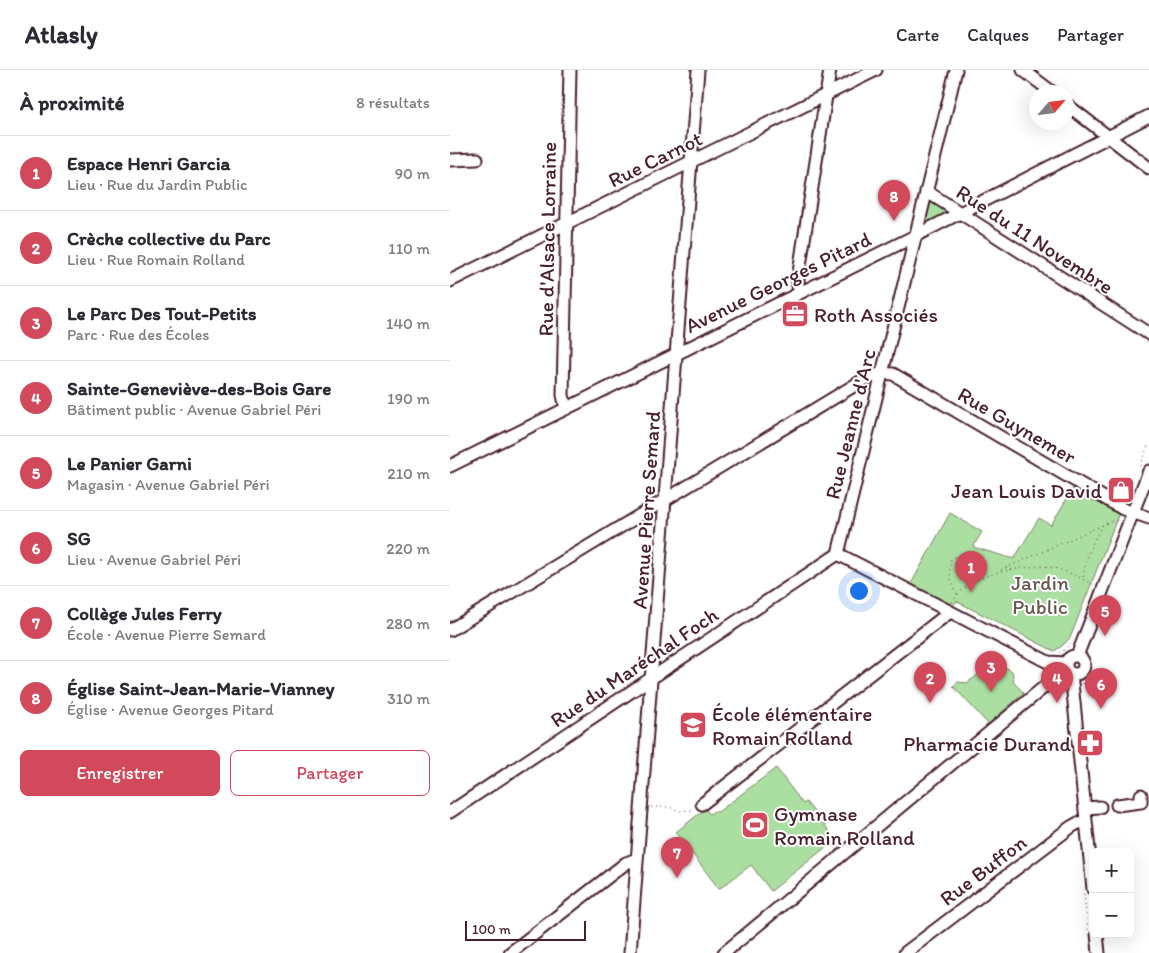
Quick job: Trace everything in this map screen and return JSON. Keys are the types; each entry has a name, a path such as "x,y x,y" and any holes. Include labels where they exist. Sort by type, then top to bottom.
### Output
{"street":[{"name":"Rue d'Alsace Lorraine","path":"566,409 562,395 570,70"},
{"name":"Avenue Pierre Semard","path":"630,953 698,70"},
{"path":"800,292 798,279 830,70"},
{"name":"Rue Carnot","path":"450,281 876,70"},
{"name":"Rue Jeanne d'Arc","path":"838,554 956,70"},
{"path":"1023,70 1043,85"},
{"path":"1074,110 1149,168"},
{"name":"Avenue Georges Pitard","path":"451,464 915,236 1149,116"},
{"path":"450,160 477,159"},
{"name":"Rue du 11 Novembre","path":"926,191 1149,334"},
{"path":"450,630 866,379 882,372"},
{"name":"Rue Guynemer","path":"882,372 893,374 1123,509 1149,518"},
{"path":"838,554 1048,662 1079,673 1084,661 1103,587 1149,471"},
{"name":"Rue du Maréchal Foch","path":"450,812 838,554"},
{"path":"702,804 873,675 948,612"},
{"path":"1084,661 1071,656 1067,660 1089,851"},
{"path":"1048,662 1055,678"},
{"path":"724,953 1068,668"},
{"path":"1117,805 1141,802 1140,796"},
{"path":"1084,808 1100,806"},
{"name":"Rue Buffon","path":"905,953 1071,827 1078,823 1086,822"},
{"path":"510,953 626,863 637,859"},
{"path":"1097,938 1099,953"}],"path":[{"path":"998,572 1109,522 1120,520"},
{"path":"1082,579 1088,554 1103,525"},
{"path":"957,595 949,568 951,559 956,556 962,557 978,566 988,575"},
{"path":"948,612 961,591 988,575 1033,566 1046,566 1066,571 1103,587"},
{"path":"1081,688 1088,673 1084,661"},
{"path":"642,806 668,807 680,811 693,811 702,804"}],"green space":[{"path":"930,200 948,210 947,214 927,225 924,223 927,203"},
{"name":"Jardin Public","path":"1074,487 1119,513 1070,638 1054,651 956,601 953,606 911,584 950,513 982,532 973,547 1014,559 1039,518 1051,525"},
{"path":"995,662 1012,671 1014,683 1024,693 988,724 953,686 958,682 967,683"},
{"name":"Gymnase Romain Rolland","path":"776,768 803,804 806,802 836,839 771,891 751,865 719,889 676,832 705,809 710,814 714,811 718,812"}],"place":[{"name":"Église Saint-Jean-Marie-Vianney","path":"894,221"},
{"name":"Roth Associés","path":"795,314"},
{"name":"Jean Louis David","path":"1121,490"},
{"name":"Espace Henri Garcia","path":"971,592"},
{"name":"Le Panier Garni","path":"1105,636"},
{"name":"Le Parc Des Tout-Petits","path":"991,692"},
{"name":"Crèche collective du Parc","path":"930,703"},
{"name":"Sainte-Geneviève-des-Bois Gare","path":"1057,703"},
{"name":"SG","path":"1101,709"},
{"name":"École élémentaire Romain Rolland","path":"693,725"},
{"name":"Pharmacie Durand","path":"1090,743"},
{"name":"Gymnase Romain Rolland","path":"755,825"},
{"name":"Collège Jules Ferry","path":"677,878"}]}
